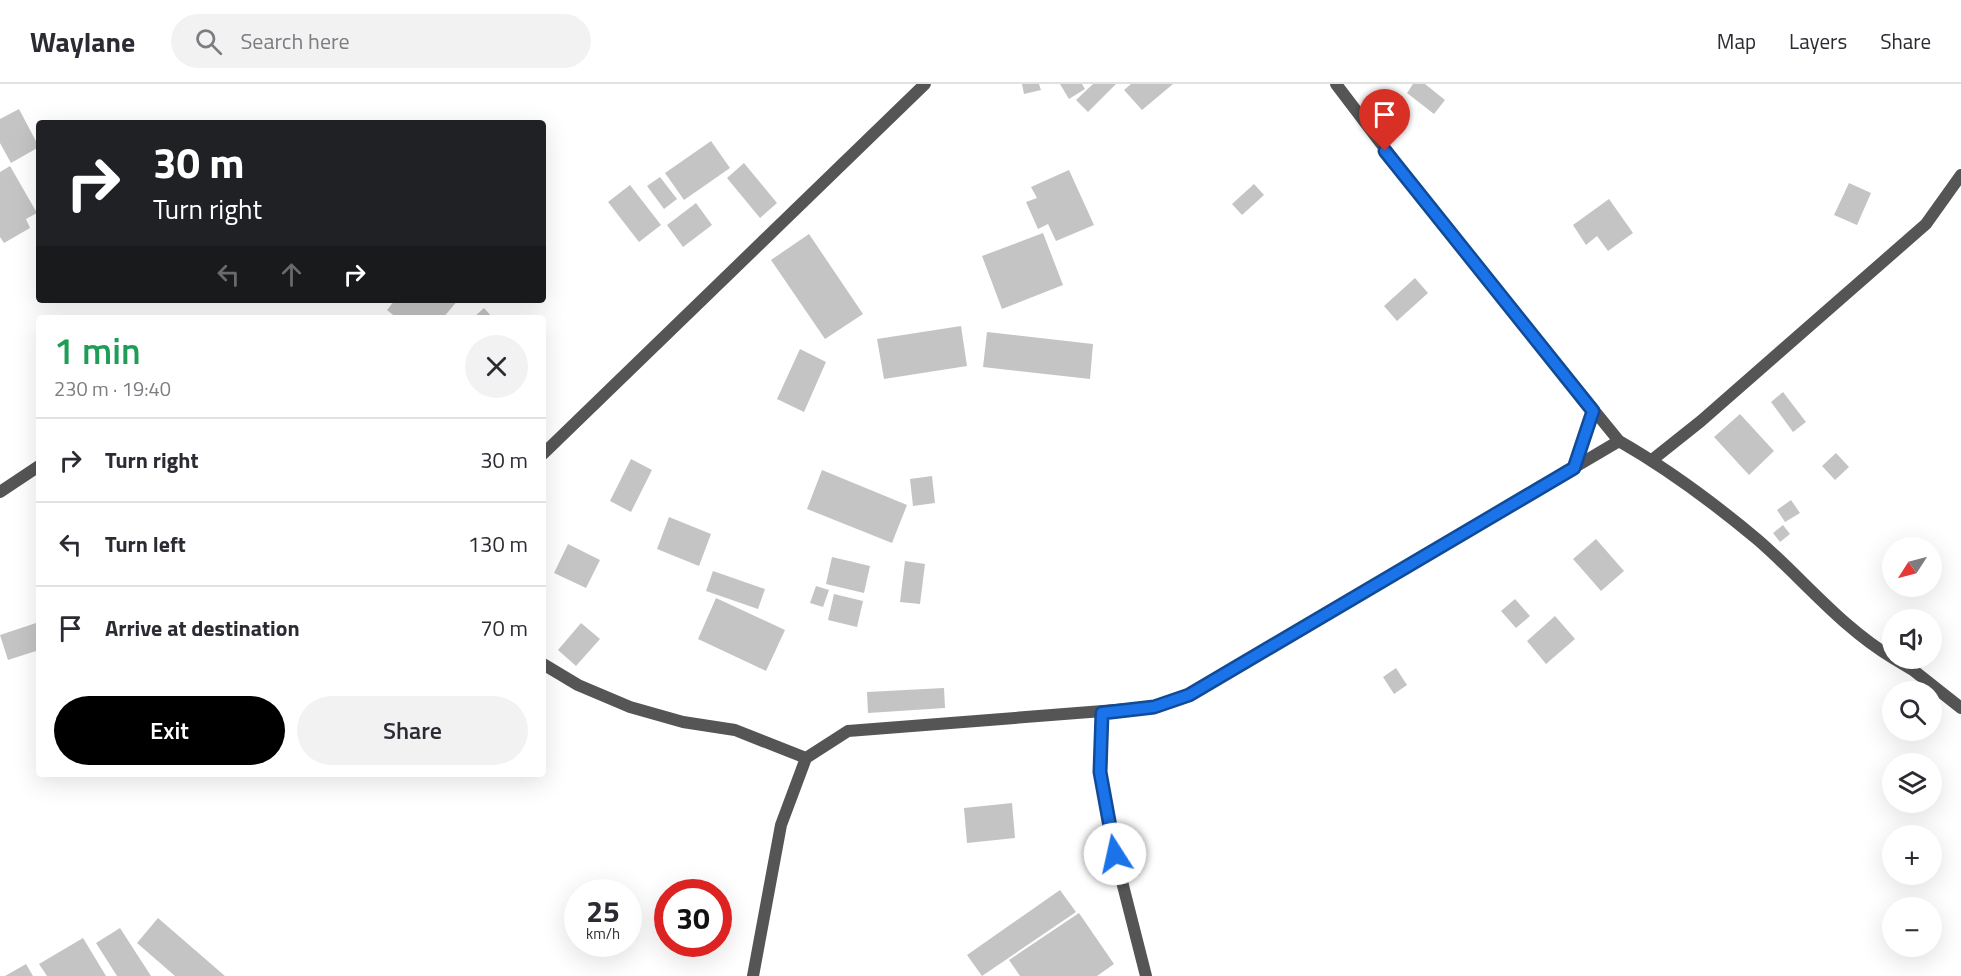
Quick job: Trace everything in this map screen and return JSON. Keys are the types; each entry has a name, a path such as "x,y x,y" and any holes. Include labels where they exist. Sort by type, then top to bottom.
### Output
{"street":[{"path":"546,451 925,84"},
{"path":"1336,84 1443,225 1619,441 1652,460 1758,541 1863,638 1882,651"},
{"path":"1652,460 1701,421 1926,225 1961,175"},
{"path":"1574,468 1593,411"},
{"path":"753,976 781,825 806,758 848,730 1102,713 1154,707 1189,695 1619,441"},
{"path":"0,492 36,468"},
{"path":"546,666 578,685 630,707 683,722 735,730 806,758"},
{"path":"1911,669 1961,708"},
{"path":"1102,713 1100,772 1115,854 1146,976"}],"building":[{"path":"1022,84 1039,84 1041,90 1024,94"},
{"path":"1060,84 1082,84 1085,89 1069,99"},
{"path":"1093,84 1116,84 1088,112 1076,100"},
{"path":"1131,84 1173,84 1142,110 1124,90"},
{"path":"1413,84 1425,84 1445,100 1434,114 1407,93"},
{"path":"19,109 36,141 36,149 11,163 0,143 0,119"},
{"path":"711,141 730,168 684,200 665,173"},
{"path":"744,163 777,203 760,218 727,178"},
{"path":"10,166 36,211 36,214 26,219 30,228 4,243 0,237 0,172"},
{"path":"1069,170 1094,225 1056,241 1048,224 1038,229 1026,202 1037,198 1031,187"},
{"path":"660,177 677,199 664,209 647,186"},
{"path":"1849,183 1871,193 1857,225 1834,215"},
{"path":"1254,184 1264,195 1242,215 1232,204"},
{"path":"630,185 661,225 639,242 608,202"},
{"path":"1609,199 1633,233 1608,251 1597,236 1586,245 1573,225"},
{"path":"696,203 712,225 683,247 667,225"},
{"path":"1043,233 1063,285 1002,309 982,256"},
{"path":"809,234 863,314 825,339 771,260"},
{"path":"1415,278 1428,293 1397,321 1384,306"},
{"path":"393,303 456,303 446,315 393,315 387,310"},
{"path":"484,308 490,315 476,315"},
{"path":"961,326 967,366 884,379 877,339"},
{"path":"987,332 1093,344 1090,379 983,367"},
{"path":"800,349 826,362 804,412 777,399"},
{"path":"1783,392 1806,422 1793,432 1771,402"},
{"path":"1740,414 1774,451 1749,475 1714,437"},
{"path":"1836,453 1849,467 1835,480 1822,466"},
{"path":"631,459 652,470 631,512 610,501"},
{"path":"822,470 907,505 892,543 807,509"},
{"path":"932,476 935,503 913,506 910,479"},
{"path":"1791,500 1800,513 1785,522 1777,510"},
{"path":"669,517 711,534 699,566 657,549"},
{"path":"1783,525 1790,534 1780,542 1773,533"},
{"path":"1596,539 1624,571 1601,591 1573,559"},
{"path":"568,544 600,560 586,588 554,573"},
{"path":"832,557 870,566 864,593 826,584"},
{"path":"905,561 925,564 920,604 900,602"},
{"path":"713,571 765,589 758,609 706,591"},
{"path":"816,586 829,590 823,607 810,603"},
{"path":"834,594 863,601 857,627 828,620"},
{"path":"716,598 785,630 766,671 698,639"},
{"path":"1515,599 1530,616 1516,628 1501,611"},
{"path":"1555,616 1575,639 1546,664 1527,641"},
{"path":"36,623 36,651 8,660 0,635"},
{"path":"581,623 600,639 576,666 558,650"},
{"path":"1396,668 1407,685 1394,694 1383,677"},
{"path":"944,688 945,708 868,713 867,692"},
{"path":"1012,803 1015,838 967,843 964,808"},
{"path":"1060,890 1076,912 982,976 967,955"},
{"path":"1079,913 1114,964 1097,976 1020,976 1009,960"},
{"path":"158,918 225,976 175,976 137,943"},
{"path":"120,928 151,976 117,976 96,943"},
{"path":"83,938 106,976 47,976 39,964"},
{"path":"26,964 33,976 5,976"}],"route":[{"path":"1115,854 1100,772 1102,713 1154,707 1189,695 1574,468 1593,411 1385,151"}]}
